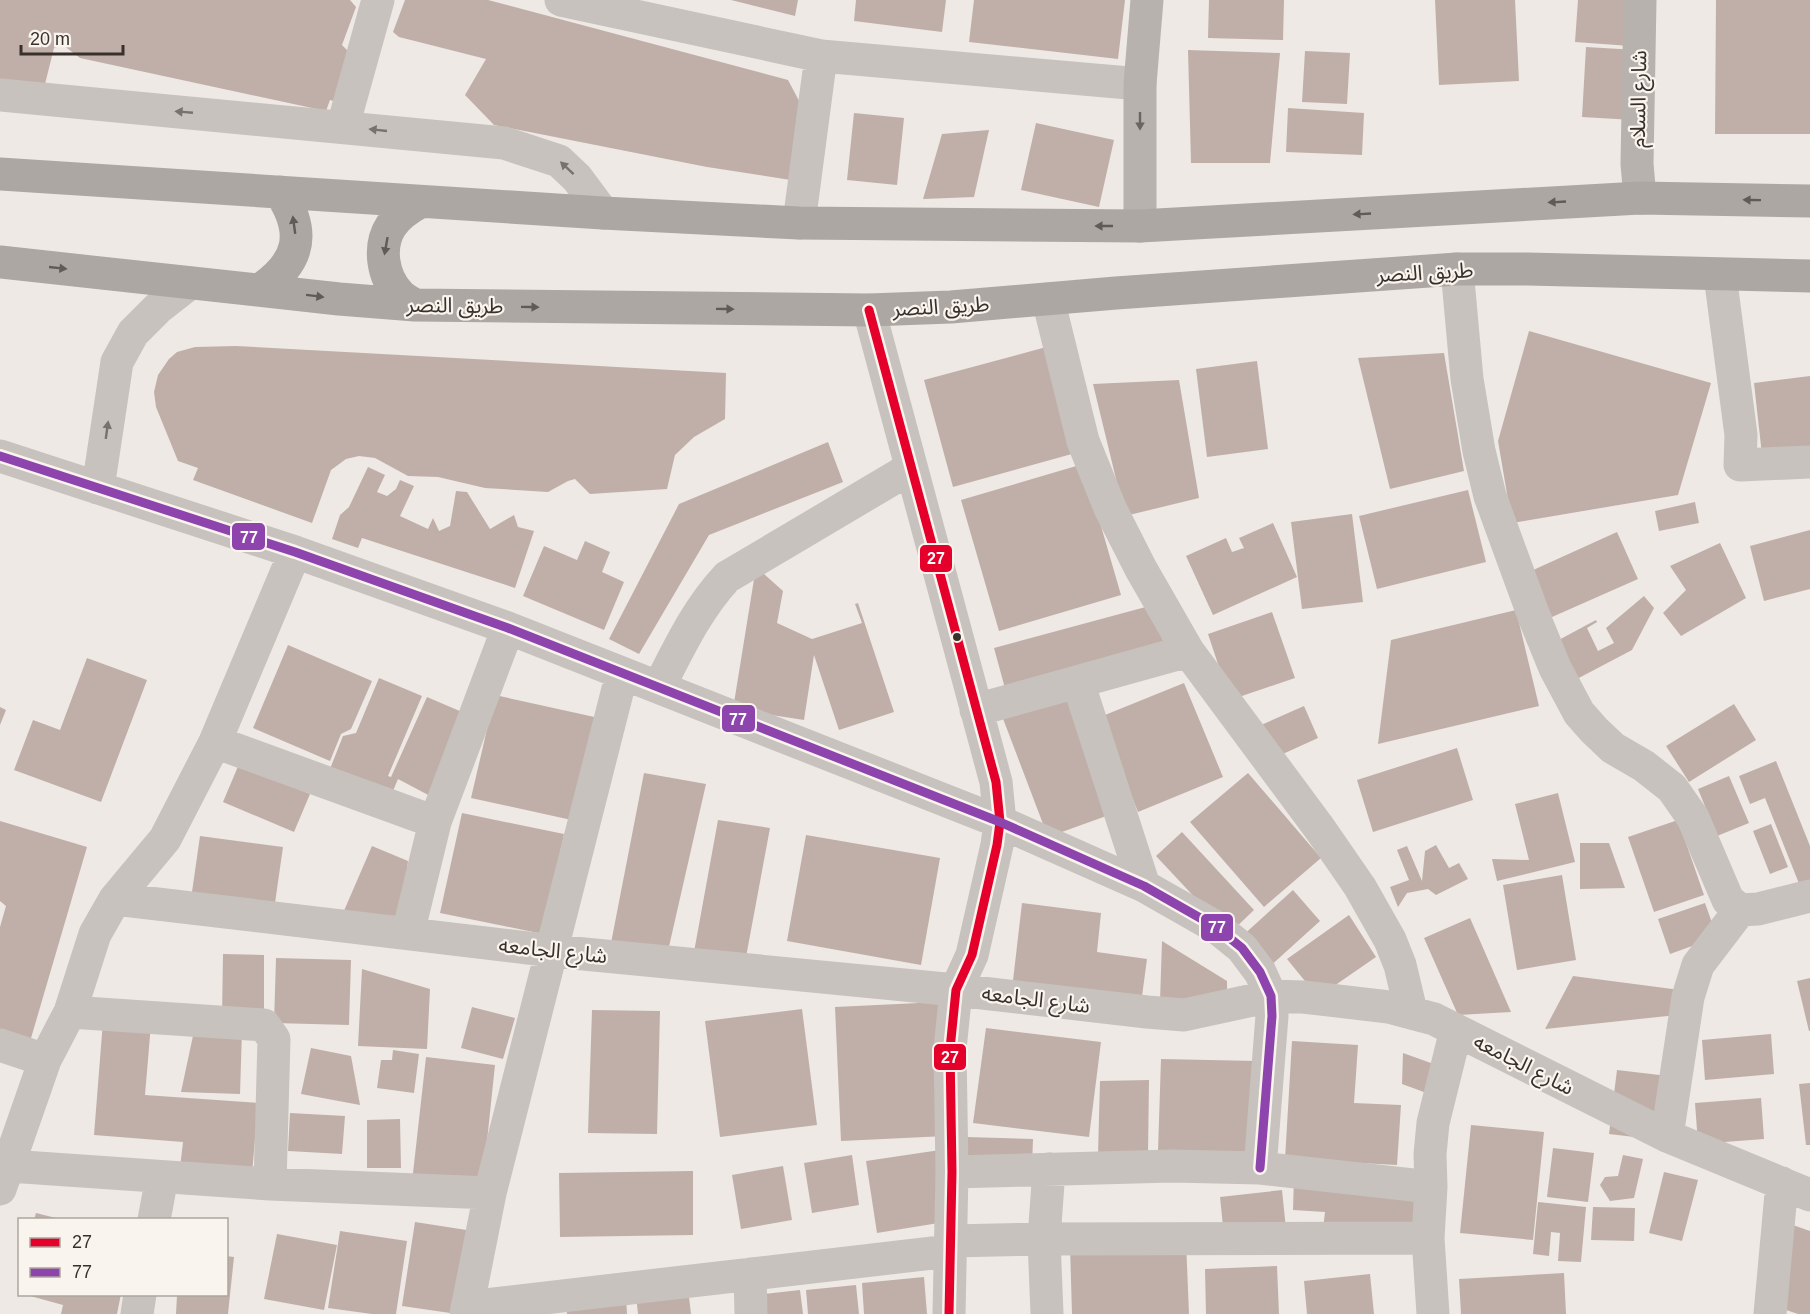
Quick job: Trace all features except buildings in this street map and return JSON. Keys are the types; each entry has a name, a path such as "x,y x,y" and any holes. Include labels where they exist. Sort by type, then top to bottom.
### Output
{"main road":[{"path":"0,174 420,202 799,223 1140,226 1640,198 1810,201"},
{"path":"261,290 277,279 289,264 296,246 294,218 280,192"},
{"path":"415,305 400,294 389,279 384,262 384,243 391,226 404,212 420,202"},
{"name":"طريق النصر","path":"0,262 415,305 869,310 951,307 1457,269 1810,276"}],"street":[{"path":"343,126 378,0"},
{"path":"561,0 821,56 1140,84"},
{"path":"1140,226 1140,84 1147,0"},
{"name":"شارع السلام","path":"1640,0 1637,164 1640,198"},
{"path":"799,223 821,56"},
{"path":"0,95 504,143 559,161 577,178 603,213"},
{"path":"1457,269 1467,379 1479,451 1490,496 1534,619 1573,704 1594,730 1613,748 1644,765 1672,788 1693,818 1728,900 1740,910 1758,909 1810,896"},
{"path":"1720,275 1741,435 1740,465 1810,462"},
{"path":"98,488 117,362 133,333 158,308 190,283"},
{"path":"1047,299 1083,441 1110,508 1141,569 1188,651 1320,829 1360,887 1390,940 1400,965 1411,1011"},
{"path":"869,310 996,782 1000,822 998,845 972,955 956,990 950,1049 952,1172 949,1314"},
{"path":"0,456 295,552 508,628 1000,822 1144,886 1216,927 1242,948 1260,972 1271,996 1272,1016 1260,1168"},
{"path":"659,687 683,639 711,594 727,577 911,468"},
{"path":"295,552 215,742 165,839 116,899 95,934 70,1012 45,1060 4,1178 162,1177 490,1193"},
{"path":"408,933 435,822 508,628"},
{"path":"976,710 1188,651"},
{"path":"622,673 490,1193 466,1311 950,1246 1044,1239 1428,1238"},
{"path":"1078,682 1144,886"},
{"path":"215,742 435,822"},
{"name":"شارع الجامعه","path":"116,899 553,951 956,990 1184,1015 1271,996 1303,997 1411,1011 1434,1019 1667,1136 1796,1189"},
{"path":"1667,1136 1688,997 1698,965 1740,910"},
{"path":"70,1012 264,1024 274,1039 270,1184"},
{"path":"1433,1314 1428,1238 1430,1154 1433,1123 1456,1030"},
{"path":"0,1045 45,1060"},
{"path":"952,1172 1172,1166 1260,1168 1431,1186"},
{"path":"1047,1314 1044,1239 1048,1169"},
{"path":"154,1218 162,1177"},
{"path":"1770,1314 1796,1189"},
{"path":"750,1274 751,1314"},
{"path":"137,1314 140,1296"}],"transit line":[{"name":"27","path":"869,310 996,782 1000,822 997,845 972,955 956,990 950,1049 952,1172 949,1314"},
{"name":"77","path":"0,456 295,552 508,628 1000,822 1144,886 1216,927 1242,948 1260,972 1271,996 1272,1016 1260,1168"}]}
